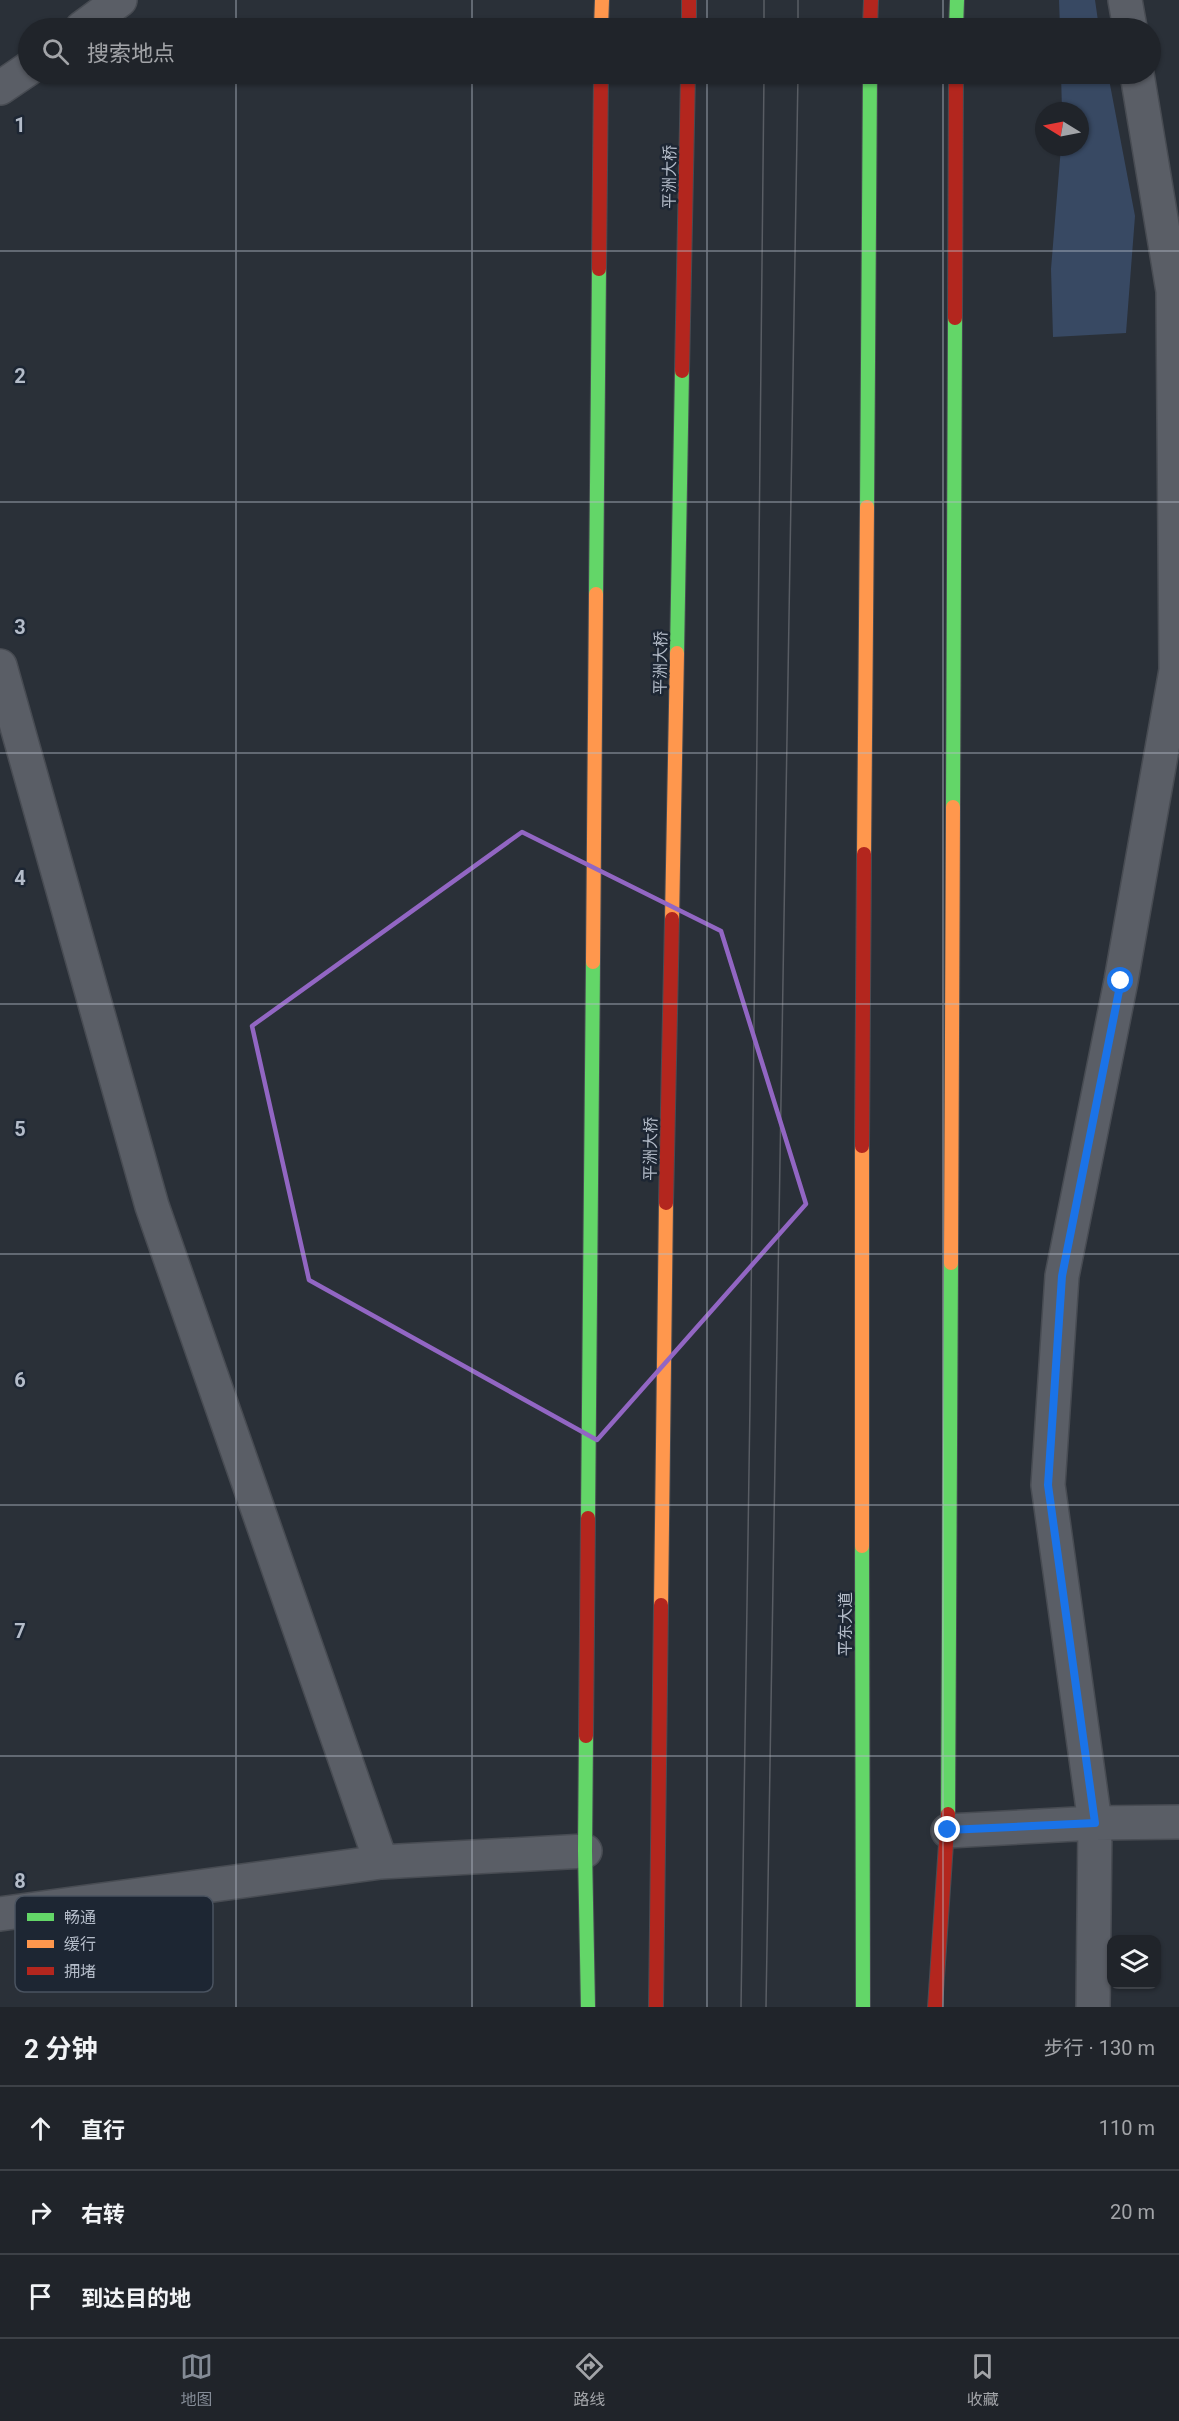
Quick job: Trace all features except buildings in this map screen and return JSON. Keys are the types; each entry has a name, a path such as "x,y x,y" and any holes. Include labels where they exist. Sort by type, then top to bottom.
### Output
{"main road":[{"path":"602,0 602,18"},
{"path":"688,18 689,0"},
{"path":"870,18 871,0"},
{"path":"956,18 957,0"},
{"path":"588,2007 585,1851 601,84"},
{"name":"平洲大桥","path":"656,2007 665,1253 688,84"},
{"name":"平东大道","path":"863,2007 861,1240 870,84"},
{"path":"935,2007 948,1830 956,84"}],"street":[{"path":"96,18 120,0"},
{"path":"1125,0 1128,18"},
{"path":"0,88 18,76"},
{"path":"1093,2007 1095,1823 1048,1485 1062,1276 1121,981 1176,670 1173,291 1139,84"},
{"path":"0,666 152,1206 381,1862"},
{"path":"948,1830 1095,1823 1179,1822"},
{"path":"132,1896 381,1862 585,1851"},
{"path":"0,1914 15,1912"}],"highlighted area":[{"path":"522,832 721,931 806,1204 597,1440 309,1280 252,1026"}],"water":[{"path":"1059,0 1095,0 1098,18 1060,18"},
{"path":"1061,84 1110,84 1135,216 1126,333 1053,337 1051,269 1060,156 1089,156 1089,102 1062,102"}],"tram line":[{"path":"764,0 764,18"},
{"path":"798,0 798,18"},
{"path":"741,2007 750,1404 764,84"},
{"path":"766,2007 798,84"}],"traffic: fast":[{"path":"956,18 957,0"},
{"path":"867,507 870,84"},
{"path":"596,594 599,269"},
{"path":"953,807 955,318"},
{"path":"677,653 682,371"},
{"path":"588,1518 593,962"},
{"path":"948,1814 951,1263"},
{"path":"862,1546 863,2007"},
{"path":"586,1736 585,1851 588,2007"}],"traffic: slow":[{"path":"601,18 602,0"},
{"path":"864,854 867,507"},
{"path":"593,962 596,594"},
{"path":"672,919 677,653"},
{"path":"951,1263 953,807"},
{"path":"862,1146 862,1546"},
{"path":"661,1605 666,1203"}],"traffic: jam":[{"path":"689,0 689,18"},
{"path":"870,18 871,0"},
{"path":"599,269 601,84"},
{"path":"682,371 688,84"},
{"path":"955,318 956,84"},
{"path":"862,1146 864,854"},
{"path":"666,1203 672,919"},
{"path":"586,1736 588,1518"},
{"path":"656,2007 661,1605"},
{"path":"935,2007 948,1814"}],"route":[{"path":"948,1830 1095,1823 1048,1485 1062,1276 1121,981"}]}
